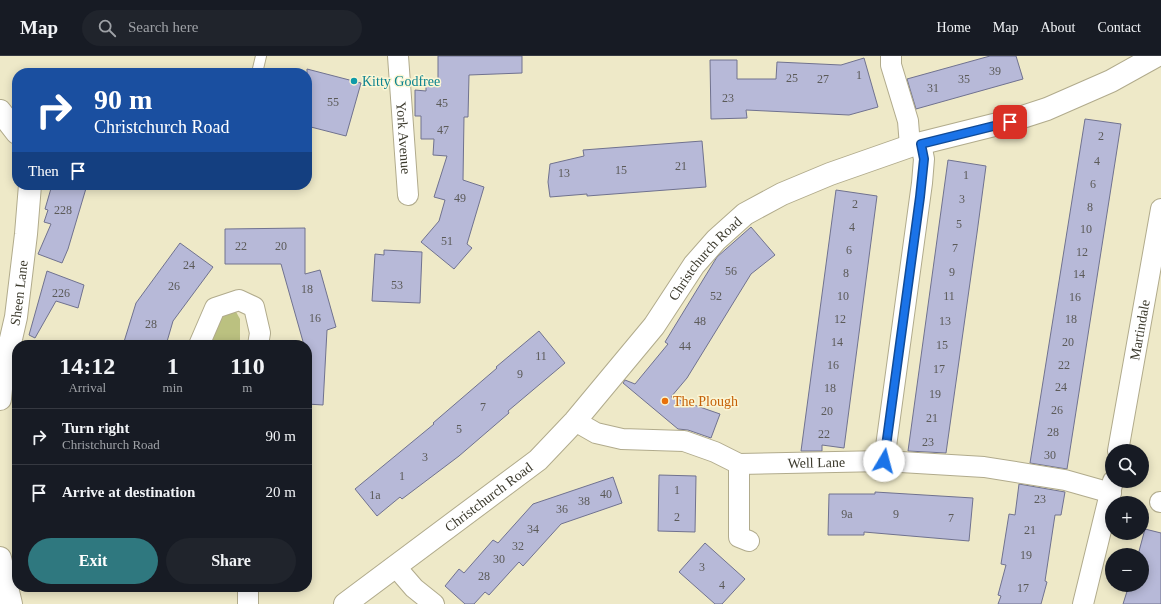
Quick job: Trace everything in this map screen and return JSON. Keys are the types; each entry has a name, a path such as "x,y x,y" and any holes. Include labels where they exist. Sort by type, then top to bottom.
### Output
{"street":[{"name":"York Avenue","path":"398,56 408,195"},
{"path":"884,461 919,206 924,159 916,145 908,121 891,64 891,56"},
{"name":"Christchurch Road","path":"345,604 538,460 575,420 654,326 694,265 716,240 745,214 782,194 816,180 916,145 1010,122 1047,109 1111,81 1156,56"},
{"path":"0,111 12,127"},
{"name":"Sheen Lane","path":"14,340 30,190"},
{"name":"Martindale","path":"1119,444 1161,209"},
{"path":"201,340 216,308 239,300 254,307 260,334 259,340"},
{"name":"Sheen Lane","path":"0,399 10,379 12,358"},
{"name":"Well Lane","path":"575,420 596,433 622,439 684,441 715,452 739,464 884,461 984,467 1105,486"},
{"path":"739,464 739,537 749,541"},
{"path":"1083,604 1112,488"},
{"path":"0,558 11,604"},
{"path":"395,566 414,588 434,604"},
{"path":"248,592 248,604"}],"lane":[{"path":"258,68 261,56"}],"green space":[{"path":"235,310 240,319 240,340 208,340 216,319"}],"building":[{"path":"438,56 522,56 522,73 469,75 468,117 464,117 463,180 484,187 467,244 472,248 454,269 421,242 439,221 445,200 434,197 447,156 433,155 434,139 421,139 421,116 415,116 415,90 426,91 426,80 438,80"},
{"path":"990,56 1016,56 1023,79 916,109 907,79"},
{"path":"864,58 878,107 849,115 746,110 747,118 711,119 710,60 737,60 737,79 776,79 777,62 841,65"},
{"path":"312,70 361,83 346,136 312,127"},
{"path":"1085,119 1121,124 1067,469 1030,463"},
{"path":"702,141 706,187 587,196 587,194 550,197 548,182 550,164 584,156 583,150"},
{"path":"948,160 986,166 977,233 946,453 908,451"},
{"path":"51,190 86,190 68,249 62,263 38,254 51,224 44,222 48,210 45,209"},
{"path":"836,190 877,196 844,448 822,445 822,451 801,451"},
{"path":"751,227 775,255 751,274 687,378 671,397 720,414 711,438 688,430 678,429 623,383 625,380 635,384 668,344 665,342 717,257"},
{"path":"305,228 305,274 320,270 336,327 327,330 323,405 312,404 312,340 303,340 281,264 225,264 225,229"},
{"path":"180,243 213,267 173,321 167,340 125,340 136,303"},
{"path":"384,250 422,252 420,303 372,301 375,254 384,255"},
{"path":"47,271 84,285 78,308 56,301 35,338 29,335"},
{"path":"539,331 565,363 508,411 509,413 459,456 402,499 400,497 377,516 355,489 434,424 433,423 497,368 496,367"},
{"path":"659,475 696,476 695,532 658,531"},
{"path":"613,477 622,503 561,524 523,566 519,562 489,595 485,592 474,604 465,604 445,586 459,569 464,573 493,540 498,543 533,504"},
{"path":"1019,484 1065,492 1061,515 1055,515 1045,581 1047,582 1041,604 998,604 1001,596 998,595 1006,565 1001,564 1009,514 1015,515"},
{"path":"875,492 973,498 969,541 864,532 864,535 828,535 829,494 875,494"},
{"path":"1149,530 1161,533 1161,604 1123,604 1127,592 1149,592 1149,548 1140,548 1142,540 1149,540"},
{"path":"705,543 745,579 722,604 715,604 679,572"}],"place":[{"name":"Kitty Godfree","path":"354,81"},
{"name":"The Plough","path":"665,401"}],"route":[{"path":"884,461 920,197 924,159 921,144 1010,122"}]}
